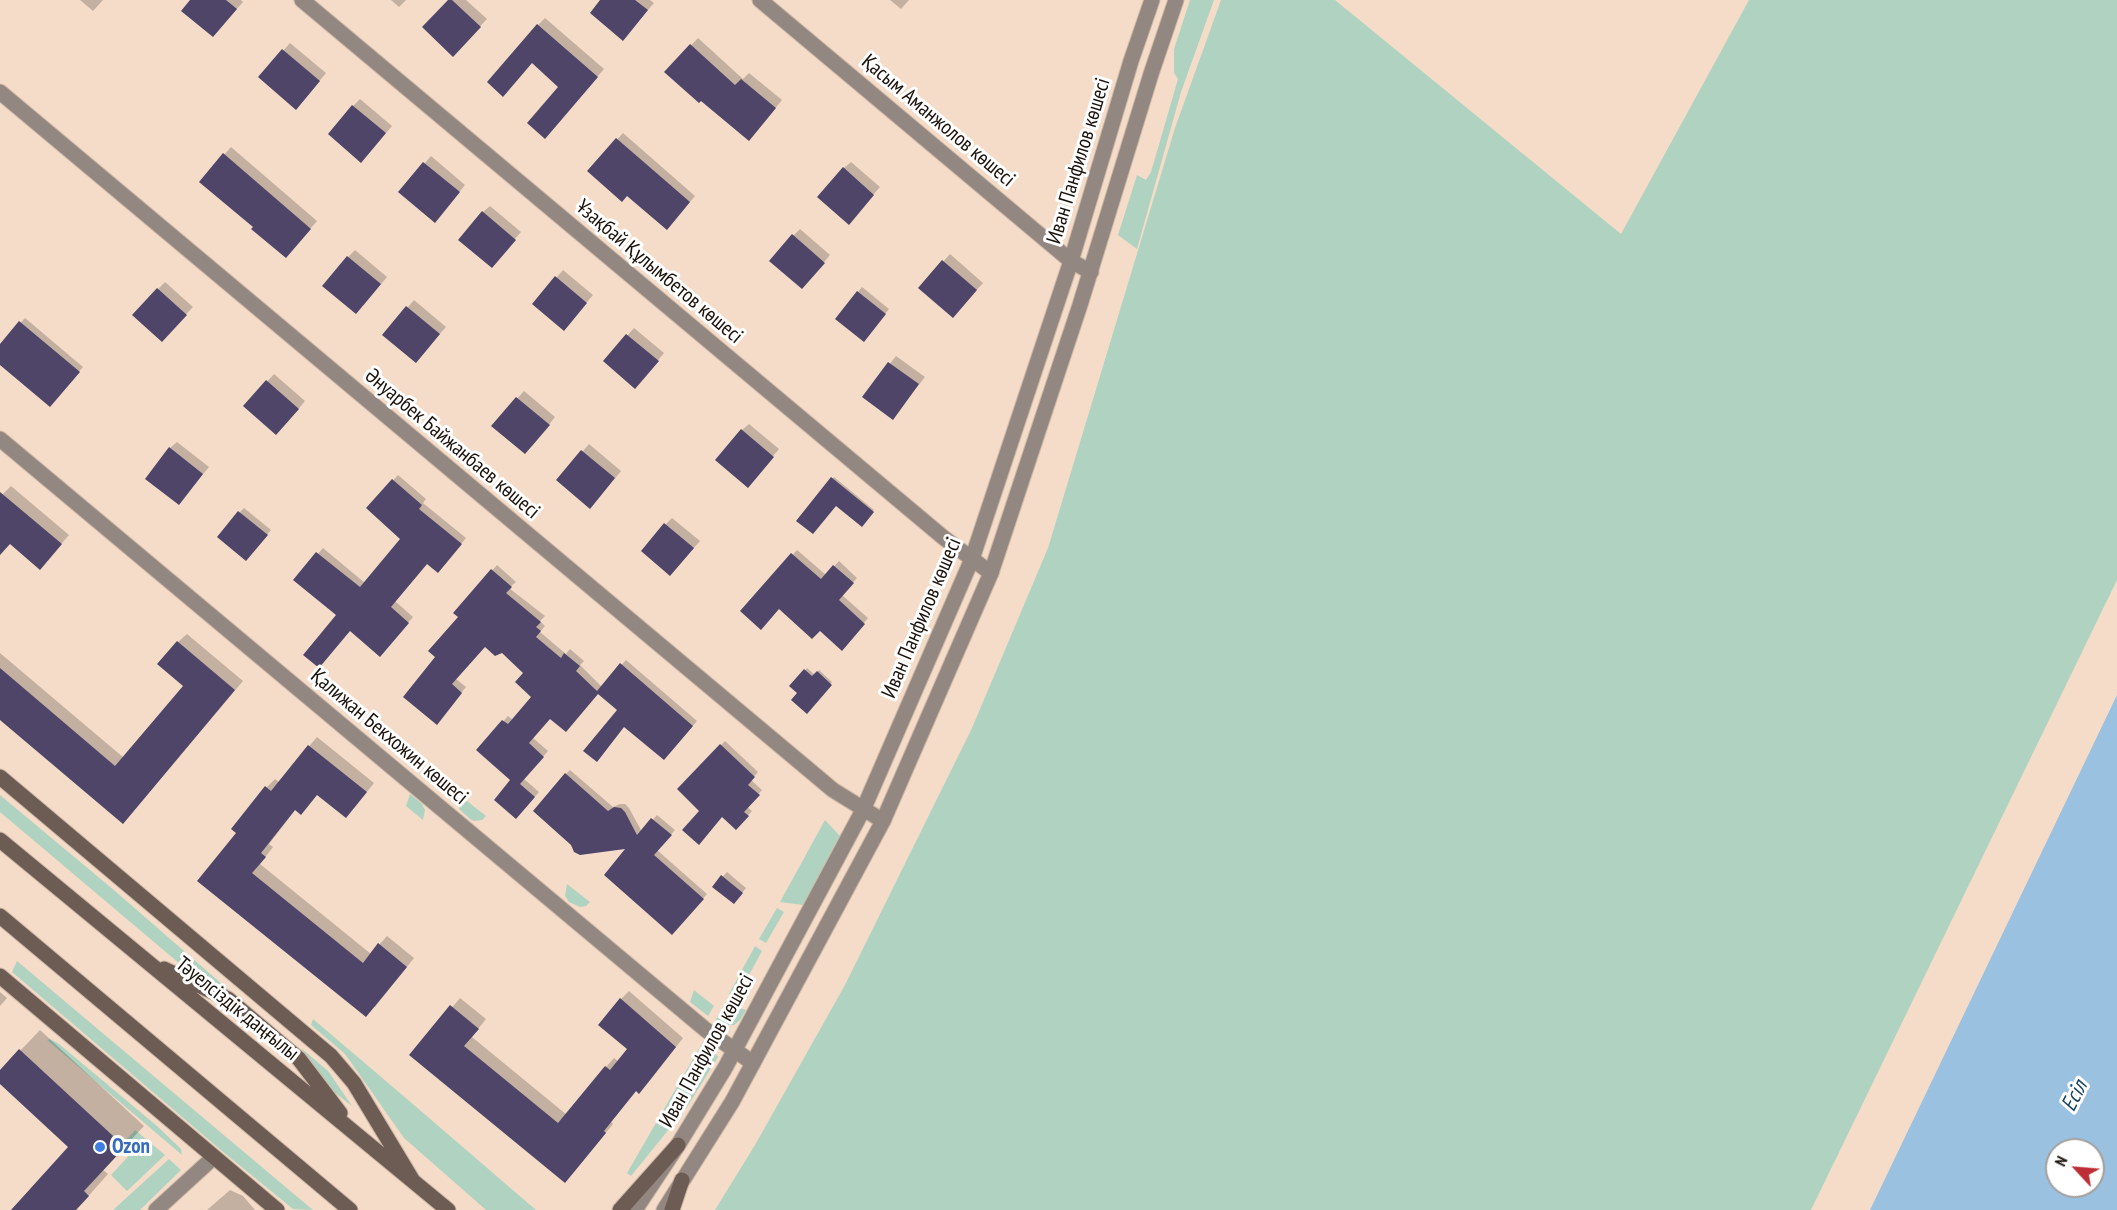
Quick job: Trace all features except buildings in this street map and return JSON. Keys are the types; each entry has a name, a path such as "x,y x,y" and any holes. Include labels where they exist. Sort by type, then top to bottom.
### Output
{"main road":[{"path":"0,777 331,1056 354,1083 413,1181"},
{"name":"Тәуелсіздік даңғылы","path":"0,840 448,1210"},
{"path":"0,916 350,1210"},
{"path":"144,959 228,999 299,1059 354,1132"},
{"path":"0,976 277,1210"},
{"path":"620,1210 678,1146"},
{"path":"672,1210 682,1180"}],"street":[{"name":"Ұзақбай Құлымбетов көшесі","path":"302,0 944,538 991,573"},
{"name":"Қасым Аманжолов көшесі","path":"760,0 1071,261 1090,272"},
{"name":"Иван Панфилов көшесі","path":"635,1210 678,1146 734,1051 862,810 972,559 1071,261 1131,61 1152,0"},
{"name":"Иван Панфилов көшесі","path":"664,1210 732,1102 883,821 991,573 1176,0"},
{"name":"Әнуарбек Байжанбаев көшесі","path":"0,92 833,790 883,821"},
{"name":"Қалижан Бекхожин көшесі","path":"0,439 706,1030 753,1064"},
{"path":"156,1210 214,1157"}],"green space":[{"path":"1190,0 1214,0 1181,92 1137,249 1118,235 1137,175 1146,180 1151,172 1178,79 1174,73 1174,49"},
{"path":"1221,0 1335,0 1621,234 1749,0 2117,0 2117,580 1811,1210 715,1210 755,1145 845,985 972,728 1048,548 1175,128"},
{"path":"410,794 422,804 425,810 423,820 406,806"},
{"path":"0,795 238,998 193,975 0,812"},
{"path":"463,798 486,816 482,820 470,819 459,809"},
{"path":"825,820 840,836 803,905 780,902"},
{"path":"567,884 590,902 580,907 569,902 565,896"},
{"path":"777,908 784,912 766,943 759,939"},
{"path":"755,946 762,951 736,999 729,994"},
{"path":"17,961 313,1210 293,1209 222,1151 12,972"},
{"path":"694,990 714,1006 708,1016 690,1002"},
{"path":"725,1003 746,1010 734,1025 721,1025 715,1022"},
{"path":"313,1019 536,1210 486,1210 404,1138 345,1054 311,1025"},
{"path":"50,1039 157,1126 181,1149 182,1155 47,1040"},
{"path":"704,1040 718,1057 687,1107 631,1176 627,1173"},
{"path":"301,1048 328,1071 352,1106 330,1089"},
{"path":"135,1130 165,1155 127,1191 111,1175 134,1150 125,1141"},
{"path":"169,1159 181,1170 140,1210 113,1210"}],"water":[{"name":"Есіл","path":"2117,695 2117,1210 1870,1210"}],"place":[{"name":"Ozon","path":"100,1147"}]}
